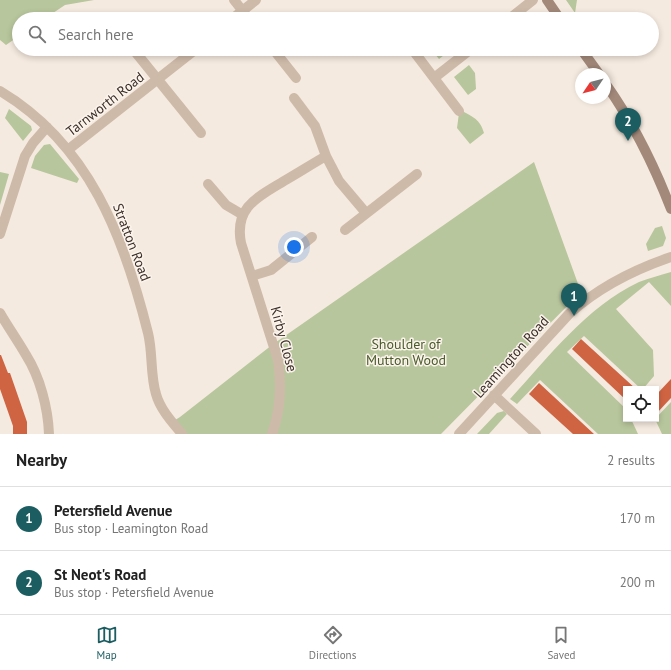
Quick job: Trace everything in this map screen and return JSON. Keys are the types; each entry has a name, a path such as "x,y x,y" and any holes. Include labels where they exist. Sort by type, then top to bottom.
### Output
{"street":[{"path":"234,0 243,12"},
{"path":"247,12 256,0"},
{"path":"518,12 533,0"},
{"path":"547,0 555,12"},
{"name":"Tarnworth Road","path":"139,56 201,133"},
{"name":"Tarnworth Road","path":"69,149 187,56"},
{"path":"279,56 296,78"},
{"path":"417,56 459,111"},
{"path":"434,78 462,56"},
{"path":"586,56 595,68"},
{"name":"Stratton Road","path":"0,91 25,108 69,149 87,174 104,206 117,235 148,336 156,394 163,408 182,434"},
{"path":"611,92 639,139 660,180 671,209"},
{"path":"294,98 315,126 326,156 339,182 366,214"},
{"path":"0,234 25,156 33,143 47,127"},
{"name":"Kirby Close","path":"272,434 279,411 281,392 278,360 239,234 243,215 253,200 326,156"},
{"path":"345,230 417,174"},
{"path":"208,184 226,205 243,215"},
{"path":"252,276 271,270 312,237"},
{"name":"Leamington Road","path":"459,434 569,314 585,300 613,281 639,268 671,257"},
{"path":"0,313 4,330 27,356 36,378 46,410 49,434"},
{"path":"494,395 536,434"}],"green space":[{"path":"0,0 94,0 65,5 54,12 12,12 12,41 6,45 0,40"},
{"path":"566,0 577,0 574,12"},
{"path":"469,65 475,73 476,89 468,95 454,77"},
{"path":"9,109 31,126 32,130 23,141 5,118"},
{"path":"462,111 478,121 484,133 470,144 457,128 459,113"},
{"path":"50,144 79,179 77,183 31,168 35,156 44,145"},
{"name":"Shoulder of Mutton Wood","path":"534,162 581,292 441,434 182,434 172,422 272,345"},
{"path":"0,172 9,174 0,205"},
{"path":"662,226 666,238 663,246 648,251 646,244 655,228"},
{"path":"671,272 671,306 649,282 616,309 653,350 654,376 646,386 638,386 584,336 567,352 623,406 623,422 632,422 638,434 598,434 540,380 517,404 510,399 569,334 585,319 620,292 639,282"},
{"path":"671,402 671,434 662,434 656,422 659,422 659,415"},
{"path":"504,411 507,414 489,434 477,434 497,413"}],"building":[{"path":"581,339 633,386 623,386 623,397 572,349"},
{"path":"0,355 8,373 10,373 27,422 27,434 13,434 13,426 0,389"},
{"path":"671,379 671,398 659,411 659,392"},
{"path":"539,383 594,434 573,434 529,394"}],"place":[{"name":"St Neot's Road","path":"628,141"},
{"name":"Petersfield Avenue","path":"574,316"}]}
